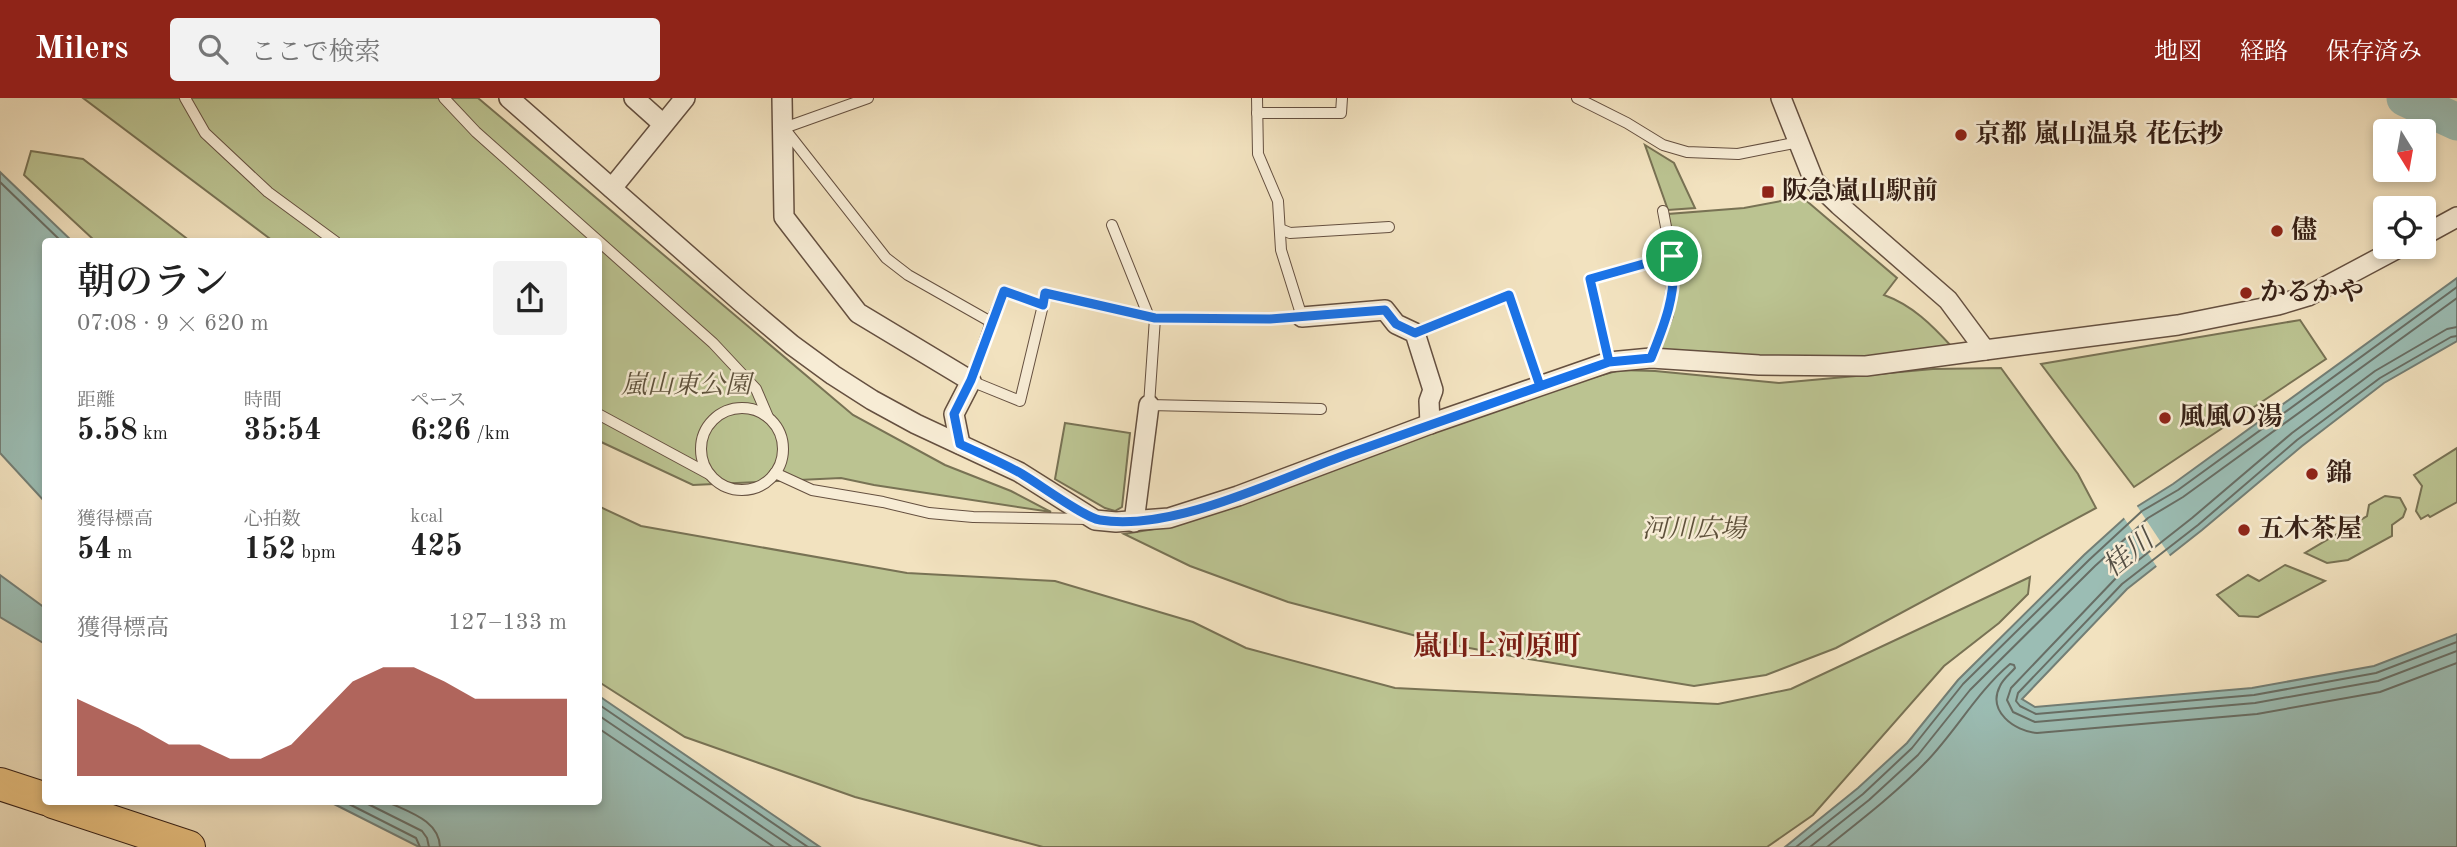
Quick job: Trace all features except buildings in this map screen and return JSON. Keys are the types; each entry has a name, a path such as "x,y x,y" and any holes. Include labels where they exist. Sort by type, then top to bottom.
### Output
{"main road":[{"path":"0,784 42,798"},
{"path":"62,805 189,847"}],"street":[{"path":"509,98 802,352 872,400 1019,472 1096,520 1134,522 1169,518 1238,496 1430,424 1609,362 1651,358 1759,365 1866,366 2178,325 2278,305 2308,296 2377,259"},
{"path":"634,98 663,124"},
{"path":"612,188 685,98"},
{"path":"782,98 784,217 858,313 971,380 954,414 960,444"},
{"path":"1782,98 1814,181 1948,300 1985,350"},
{"path":"2436,228 2457,217"},
{"path":"1302,317 1385,310 1396,324 1415,333 1433,390 1429,401 1430,424"},
{"path":"1134,522 1149,405"}],"lane":[{"path":"185,98 205,133 268,192 331,238"},
{"path":"443,98 476,132 596,238"},
{"path":"868,98 784,128 886,258 908,275 991,322"},
{"path":"1043,305 1004,291 971,380 1020,401 1043,305 1045,293 1152,317 1302,317 1281,250 1278,201 1258,154 1257,98"},
{"path":"1257,113 1341,113 1342,98"},
{"path":"1577,98 1628,123 1664,145 1686,152 1738,154 1799,142"},
{"path":"1651,358 1668,315 1674,269 1663,211"},
{"path":"1112,225 1152,317 1149,405 1321,410"},
{"path":"1280,229 1290,233 1389,227"},
{"path":"602,244 713,342 756,389 768,417"},
{"path":"1609,362 1590,279 1672,256"},
{"path":"1415,333 1509,295 1540,386"},
{"path":"602,416 710,474 730,488 743,490 766,482 781,462 782,438 776,426 768,417 747,408 724,412 714,419 702,440 704,463 710,474"},
{"path":"775,473 812,490 929,513 973,517 1096,520"}],"green space":[{"name":"嵐山東公園","path":"83,98 478,98 853,415 945,465 1011,491 1051,512 841,478 693,485 602,442 602,238 269,238"},
{"path":"1645,145 1674,163 1695,208 1668,210"},
{"path":"31,151 83,159 186,238 92,238 24,175"},
{"path":"1802,197 1897,278 1884,295 1921,316 1952,347 1873,360 1658,356 1672,318 1679,267 1668,214 1744,208"},
{"path":"2300,320 2326,359 2134,487 2041,364"},
{"name":"河川広場","path":"2001,368 2078,474 2096,508 1836,648 1766,675 1694,686 1443,643 1288,602 1190,566 1124,534 1160,528 1566,385 1620,370 1779,383 1933,369"},
{"path":"1065,423 1130,433 1122,507 1115,511 1105,508 1055,479"},
{"path":"2457,448 2457,502 2421,519 2416,511 2422,486 2414,475"},
{"path":"2385,496 2400,498 2406,509 2403,517 2392,525 2392,536 2348,560 2327,563 2305,553 2367,516 2369,505"},
{"path":"602,508 641,526 907,573 1055,581 1193,622 1246,648 1395,688 1718,704 1791,689 2030,577 2028,594 1999,623 1944,666 1813,815 1767,847 1043,847 855,797 685,737 602,684"},
{"path":"2285,565 2325,581 2258,617 2239,616 2217,595 2248,575 2259,581"}],"water":[{"path":"0,172 69,238 42,238 42,499 0,453"},
{"name":"桂川","path":"2457,278 2457,341 2384,383 2302,446 2127,589 2022,699 2035,707 2252,688 2374,666 2457,634 2457,847 1785,847 1858,788 1907,743 1958,680 2084,555 2138,506 2173,484"},
{"path":"0,575 42,606 42,642 0,617"},
{"path":"602,698 820,847 419,847 336,805 602,805"}],"pier":[{"path":"2135,503 2172,559 2159,570 2122,515"}],"waterway":[{"path":"2405,98 2457,122"}],"place":[{"name":"京都 嵐山温泉 花伝抄","path":"1961,135"},
{"name":"阪急嵐山駅前","path":"1768,192"},
{"name":"儘","path":"2277,231"},
{"name":"かるかや","path":"2246,293"},
{"name":"風風の湯","path":"2165,418"},
{"name":"錦","path":"2312,474"},
{"name":"五木茶屋","path":"2244,530"}],"district":[{"name":"嵐山上河原町","path":"1497,648"}],"route":[{"path":"1672,256 1590,279 1609,362 1327,461 1238,496 1169,518 1134,522 1096,520 1019,472 960,444 954,414 971,380 1004,291 1043,305 1045,293 1155,318 1270,319 1385,310 1396,324 1415,333 1509,295 1540,386 1609,362 1651,358 1668,315 1674,269 1672,256"}]}
